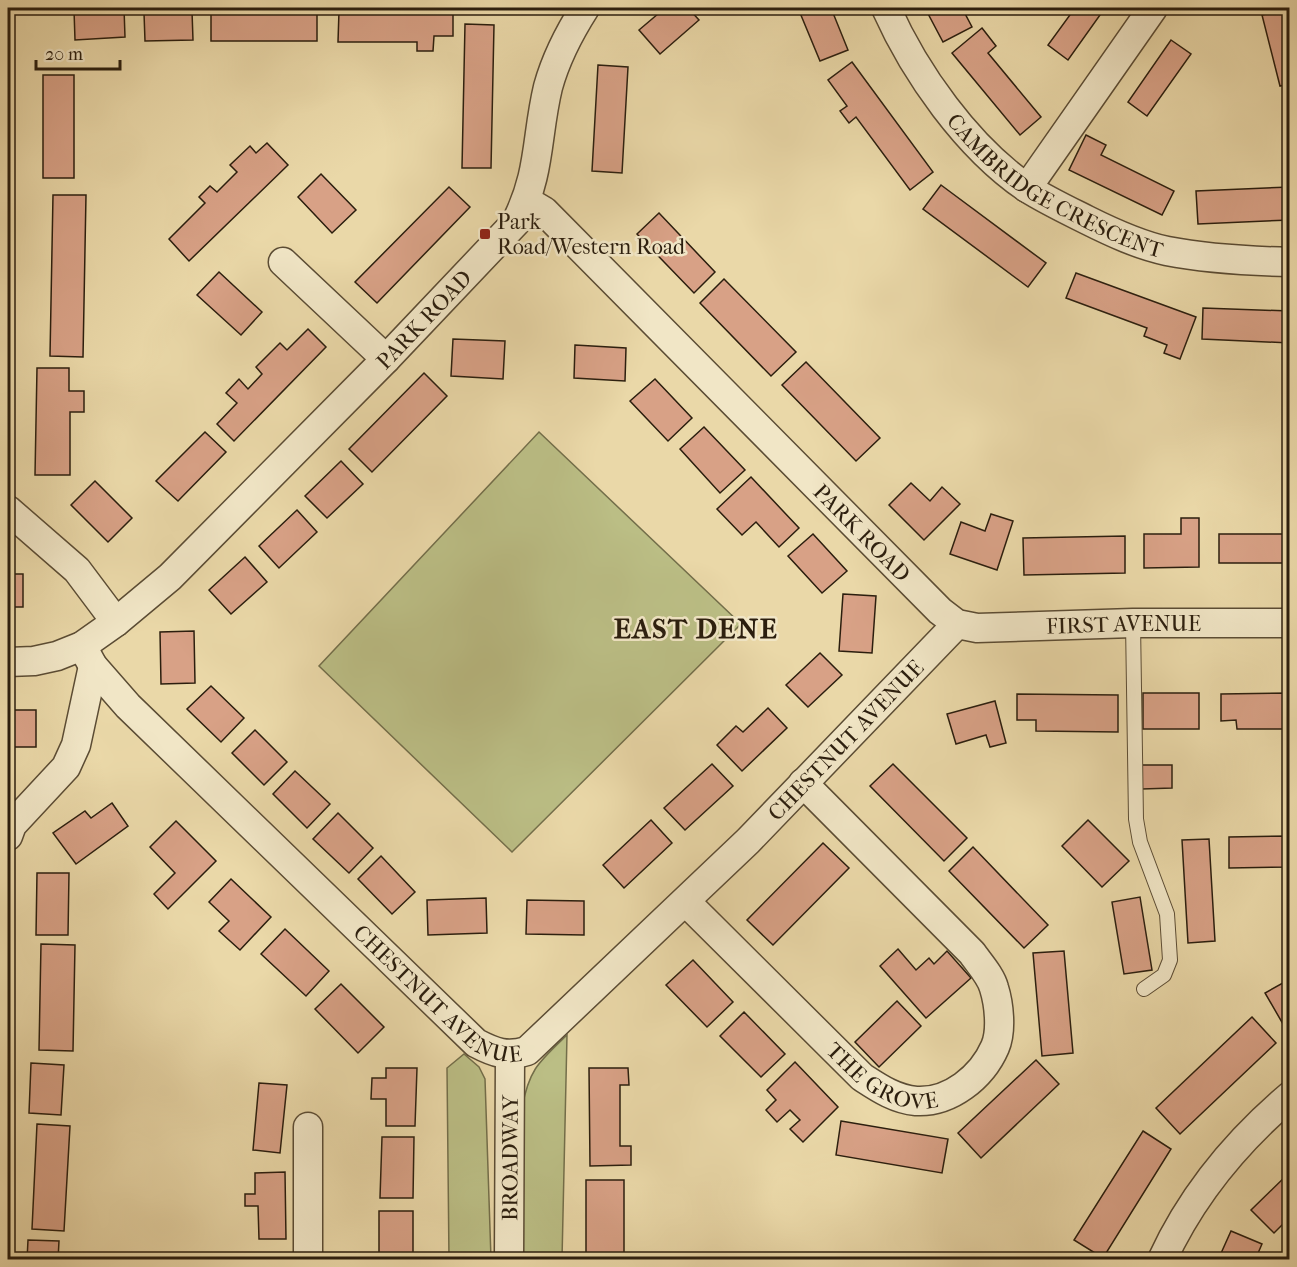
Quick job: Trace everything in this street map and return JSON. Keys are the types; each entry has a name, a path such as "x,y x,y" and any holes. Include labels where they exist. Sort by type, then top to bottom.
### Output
{"street":[{"path":"526,201 536,169 548,90 555,64 585,8"},
{"name":"CAMBRIDGE CRESCENT","path":"886,8 901,41 956,118 987,155 1027,188 1120,237 1166,251 1206,257 1290,262"},
{"path":"1027,188 1153,8"},
{"name":"PARK ROAD","path":"8,662 87,656 116,622 177,570 386,359 516,222 526,201 544,211 906,578 957,624"},
{"path":"283,262 386,359"},
{"path":"8,510 77,570 116,622"},
{"name":"FIRST AVENUE","path":"957,624 977,628 1133,623 1290,623"},
{"name":"CHESTNUT AVENUE","path":"87,656 128,706 476,1043 492,1052 510,1056 527,1052 686,902 957,624"},
{"path":"8,836 12,825 66,766 76,745 87,656"},
{"name":"THE GROVE","path":"686,902 862,1077 888,1094 917,1101 943,1097 966,1085 983,1067 996,1046 999,1018 994,986 972,953 803,783"},
{"name":"BROADWAY","path":"509,1260 510,1056"},
{"path":"1162,1260 1202,1189 1248,1136 1290,1096"},
{"path":"308,1127 308,1260"}],"lane":[{"path":"1133,623 1136,819 1140,842 1167,914 1170,960 1164,975 1144,989"}],"green space":[{"path":"539,432 741,624 512,852 319,666"},
{"path":"567,1035 562,1259 521,1260 522,1108 532,1075 549,1052"},
{"path":"464,1054 479,1067 485,1079 491,1259 449,1259 447,1068"}],"building":[{"path":"124,8 125,37 75,40 74,10"},
{"path":"665,8 688,8 699,20 660,54 639,30"},
{"path":"798,8 831,8 848,50 820,61"},
{"path":"925,8 962,8 972,27 943,42"},
{"path":"1075,8 1105,8 1068,60 1048,45"},
{"path":"1287,9 1290,84 1280,86 1262,15"},
{"path":"211,10 317,11 317,41 211,41"},
{"path":"192,11 193,40 145,41 144,13"},
{"path":"339,11 453,11 453,36 434,36 433,51 417,51 417,42 338,42"},
{"path":"465,24 494,25 491,168 462,168"},
{"path":"982,28 996,46 988,53 1041,117 1020,135 952,53"},
{"path":"1171,40 1191,54 1147,116 1128,102"},
{"path":"852,62 933,172 910,190 856,117 849,123 840,111 847,106 828,80"},
{"path":"598,65 628,67 622,173 592,171"},
{"path":"43,75 74,75 74,178 43,178"},
{"path":"1086,135 1106,145 1101,155 1174,191 1162,215 1069,170"},
{"path":"267,143 288,165 189,261 169,239 205,203 199,197 210,186 217,192 237,172 230,165 250,146 256,153"},
{"path":"321,174 356,210 332,233 298,197"},
{"path":"941,185 1046,263 1028,287 923,209"},
{"path":"449,187 470,207 377,303 355,282"},
{"path":"1290,187 1290,220 1198,224 1196,191"},
{"path":"53,195 86,195 83,357 50,356"},
{"path":"659,213 715,272 694,293 637,234"},
{"path":"219,272 262,312 241,335 197,295"},
{"path":"1076,273 1196,317 1180,359 1164,353 1167,345 1144,336 1147,328 1066,298"},
{"path":"724,279 796,352 771,376 700,303"},
{"path":"1203,308 1290,311 1290,343 1202,339"},
{"path":"308,329 326,347 234,441 217,424 237,403 226,393 239,379 248,389 262,374 256,367 280,343 287,350"},
{"path":"453,339 505,341 503,379 451,376"},
{"path":"575,345 626,348 625,381 574,378"},
{"path":"806,362 880,438 856,461 782,385"},
{"path":"37,368 69,368 69,391 84,391 84,412 70,412 70,475 35,475"},
{"path":"424,373 447,396 372,472 349,449"},
{"path":"655,379 692,418 668,441 630,401"},
{"path":"704,427 745,470 720,493 680,449"},
{"path":"205,432 226,452 178,501 156,481"},
{"path":"341,461 363,484 327,518 305,496"},
{"path":"751,477 799,528 779,547 756,522 742,535 717,509"},
{"path":"95,481 132,518 108,542 71,505"},
{"path":"911,483 930,501 942,487 960,504 924,540 889,505"},
{"path":"297,510 317,532 279,568 259,546"},
{"path":"991,514 1013,521 997,570 950,554 961,522 985,531"},
{"path":"1181,518 1199,518 1199,567 1144,568 1144,534 1181,534"},
{"path":"813,534 847,571 822,593 788,556"},
{"path":"1219,534 1290,534 1290,563 1219,563"},
{"path":"1125,536 1125,573 1024,575 1023,538"},
{"path":"245,557 267,582 231,614 209,590"},
{"path":"8,574 23,574 23,607 8,607"},
{"path":"843,594 876,596 872,653 839,651"},
{"path":"194,631 195,683 161,684 160,632"},
{"path":"820,653 842,675 808,707 786,685"},
{"path":"211,686 244,718 221,742 187,709"},
{"path":"1143,693 1199,693 1199,729 1143,729"},
{"path":"1290,693 1290,729 1237,729 1236,720 1221,721 1221,694"},
{"path":"1017,694 1118,695 1118,732 1036,731 1036,720 1017,720"},
{"path":"995,701 1006,743 990,747 986,735 956,744 947,714"},
{"path":"768,708 787,728 742,771 717,745 736,726 743,732"},
{"path":"8,710 36,710 36,747 8,747"},
{"path":"255,730 287,762 264,785 232,753"},
{"path":"712,764 733,786 685,830 664,808"},
{"path":"893,764 967,838 944,861 870,786"},
{"path":"1142,765 1172,765 1172,788 1142,789"},
{"path":"295,771 330,804 307,828 273,794"},
{"path":"112,803 128,826 76,864 53,833 85,811 91,818"},
{"path":"338,813 373,848 349,873 313,839"},
{"path":"651,820 672,843 624,888 603,865"},
{"path":"1088,820 1129,861 1102,887 1062,846"},
{"path":"176,821 216,861 168,909 154,894 175,873 150,847"},
{"path":"1290,836 1290,867 1229,868 1229,837"},
{"path":"1209,839 1215,941 1188,943 1182,840"},
{"path":"823,843 849,868 773,945 747,920"},
{"path":"973,847 1048,925 1024,948 949,871"},
{"path":"381,856 415,892 392,914 358,879"},
{"path":"37,873 69,873 68,935 36,935"},
{"path":"231,879 271,917 240,950 219,931 229,921 209,902"},
{"path":"1140,897 1152,970 1124,974 1112,902"},
{"path":"486,898 487,933 428,935 427,900"},
{"path":"527,900 584,901 584,935 526,934"},
{"path":"285,929 329,971 306,996 261,954"},
{"path":"41,944 75,945 73,1051 39,1050"},
{"path":"898,949 916,970 929,958 934,964 947,951 971,978 926,1018 880,966"},
{"path":"1064,951 1073,1053 1042,1056 1033,953"},
{"path":"693,960 733,1002 707,1027 666,985"},
{"path":"1290,979 1290,1021 1283,1024 1265,993"},
{"path":"341,984 384,1027 358,1053 315,1009"},
{"path":"897,1001 921,1026 879,1067 855,1042"},
{"path":"744,1012 785,1054 761,1077 720,1036"},
{"path":"1252,1017 1276,1043 1180,1134 1156,1108"},
{"path":"1036,1060 1059,1084 981,1158 958,1133"},
{"path":"795,1062 838,1107 803,1142 790,1129 800,1120 790,1110 777,1122 766,1110 776,1100 767,1090"},
{"path":"31,1063 64,1065 61,1115 29,1113"},
{"path":"386,1068 417,1068 415,1126 386,1126 386,1099 371,1099 372,1078 386,1078"},
{"path":"589,1068 628,1068 629,1085 620,1085 620,1146 631,1146 631,1165 590,1166"},
{"path":"259,1083 287,1085 280,1153 253,1150"},
{"path":"841,1121 948,1139 942,1173 836,1155"},
{"path":"37,1124 70,1126 64,1231 32,1229"},
{"path":"1143,1131 1171,1149 1103,1258 1074,1240"},
{"path":"382,1137 414,1137 413,1198 380,1198"},
{"path":"285,1172 286,1239 259,1239 258,1206 245,1206 245,1194 255,1194 255,1173"},
{"path":"1290,1172 1290,1217 1274,1233 1251,1210"},
{"path":"586,1180 624,1180 624,1260 586,1260"},
{"path":"379,1211 413,1211 413,1260 379,1260"},
{"path":"1231,1231 1262,1244 1255,1260 1218,1260"},
{"path":"28,1240 59,1241 58,1260 27,1260"},
{"path":"796,1253 853,1253 853,1260 796,1260"}],"place":[{"name":"Park Road/Western Road","path":"485,234"}],"district":[{"name":"EAST DENE","path":"696,628"}]}
